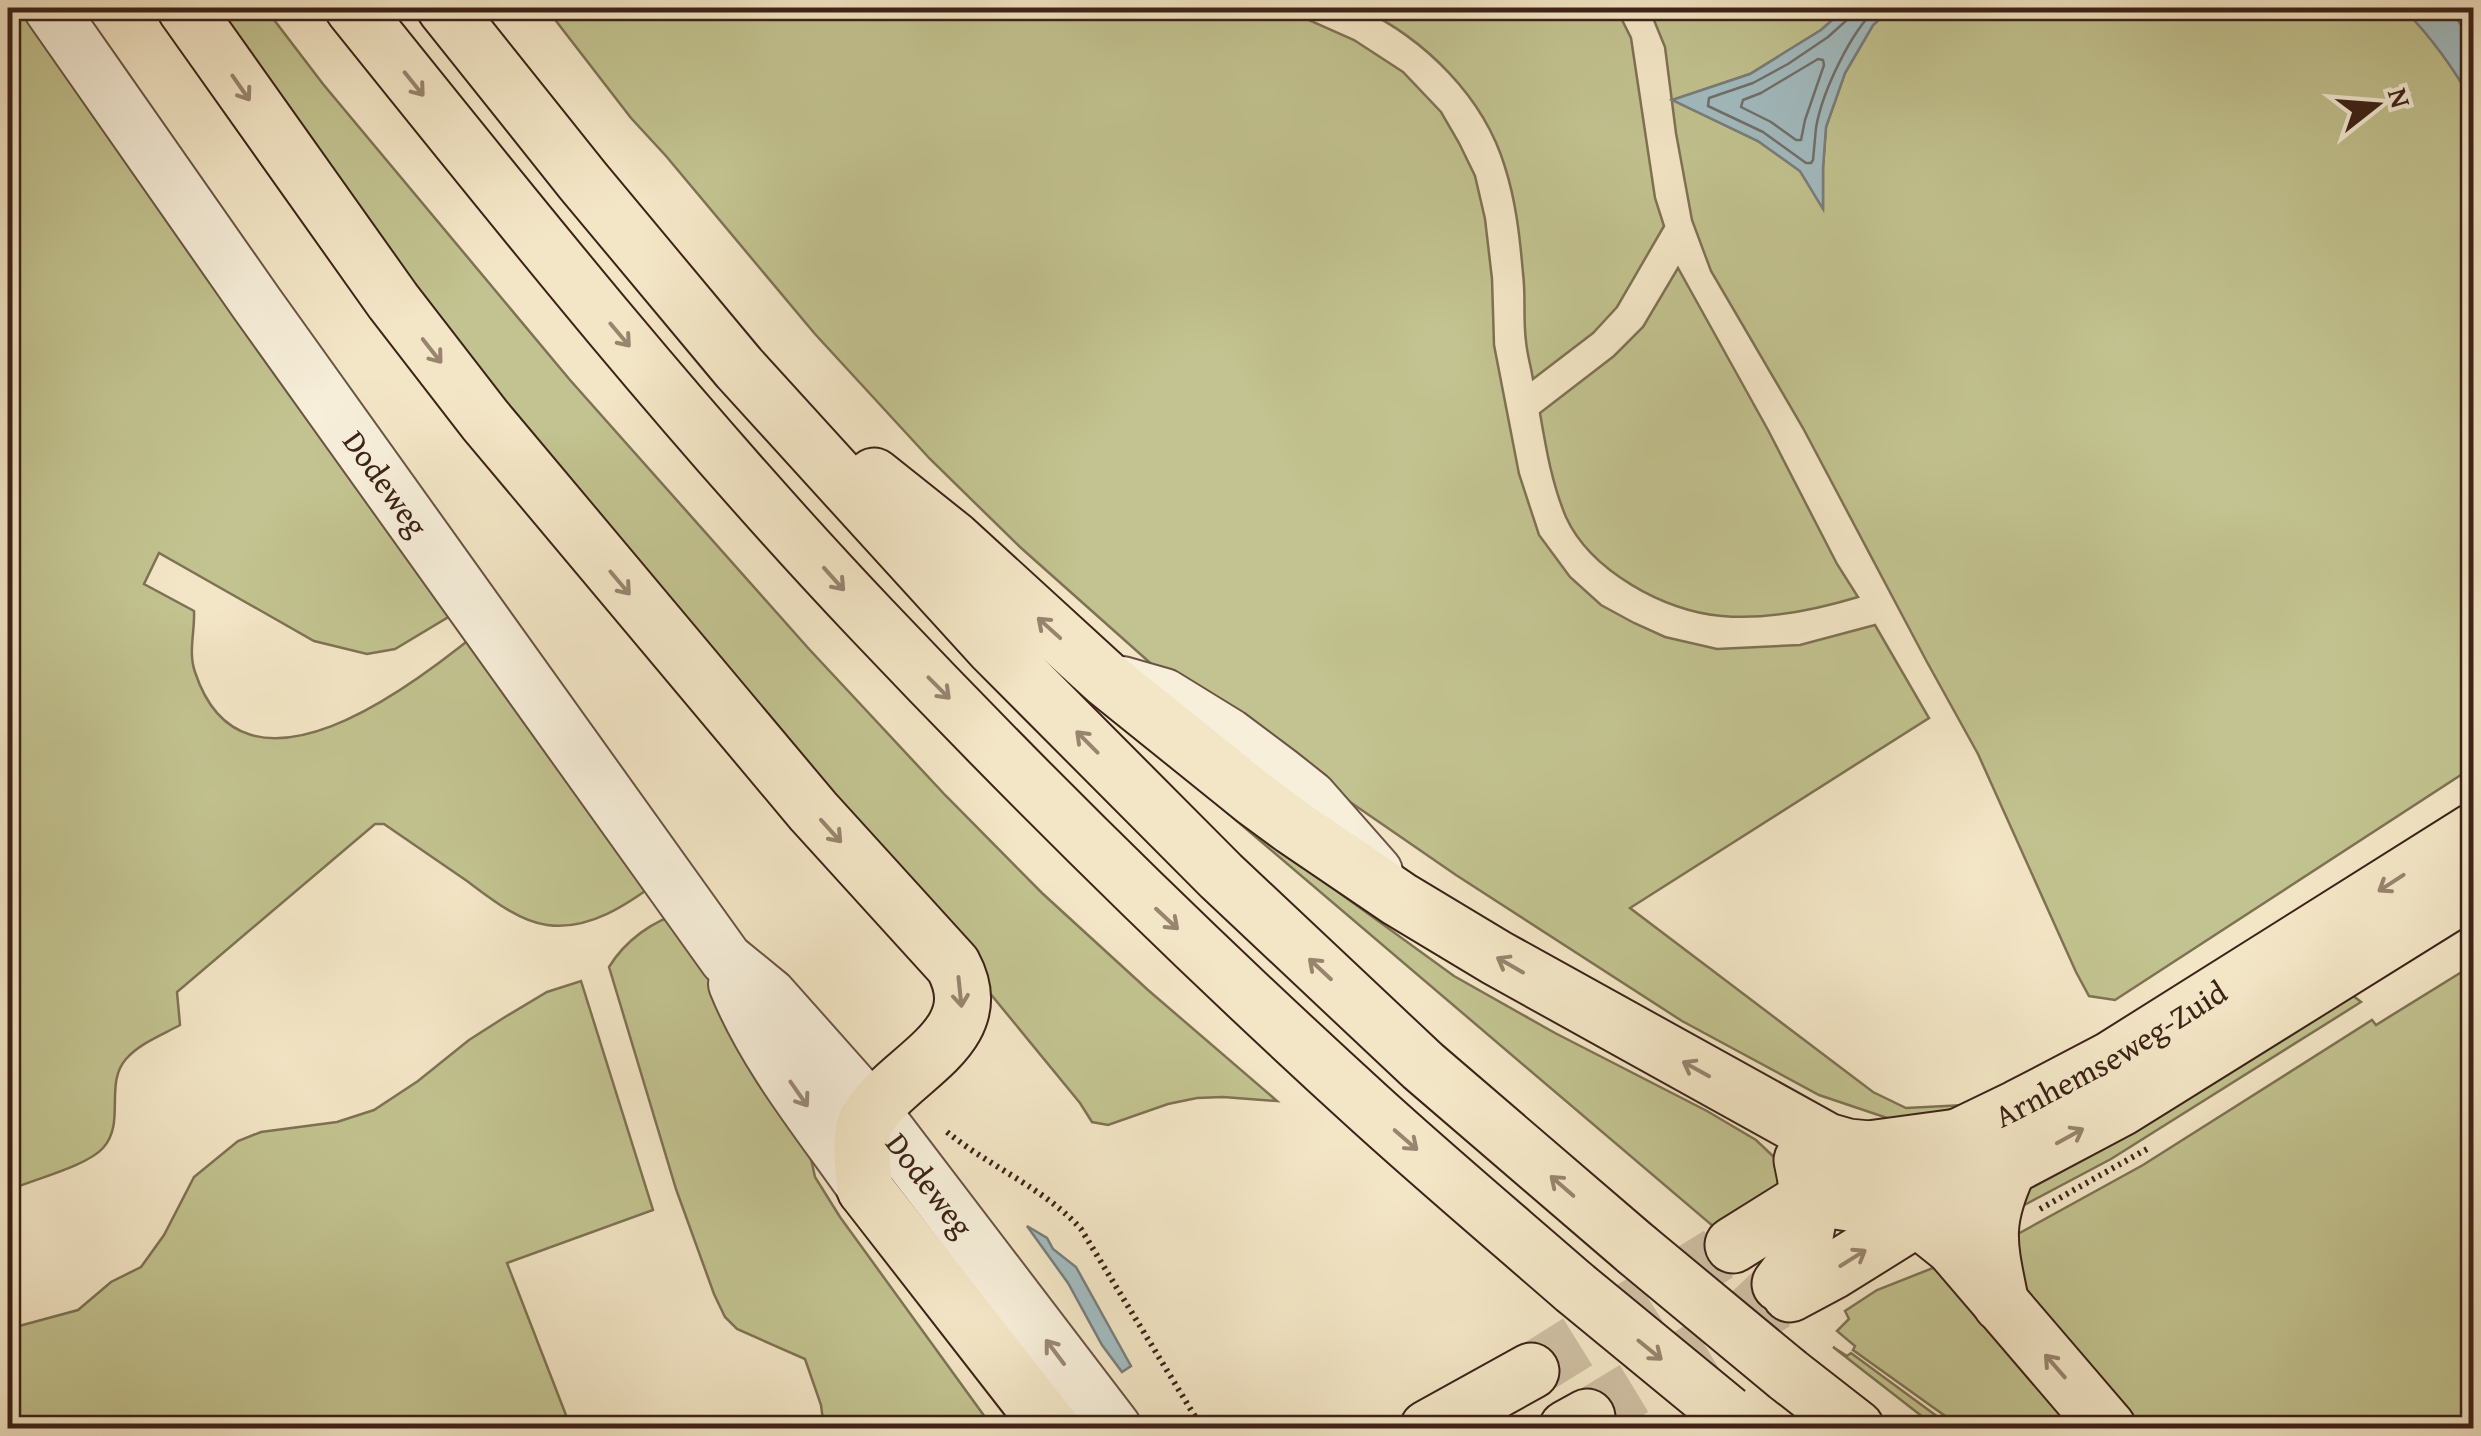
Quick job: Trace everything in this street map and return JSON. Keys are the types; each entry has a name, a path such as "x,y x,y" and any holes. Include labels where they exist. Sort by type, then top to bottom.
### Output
{"main road":[{"path":"185,8 393,301 485,420 813,811 953,964 963,996 958,1023 868,1119 862,1164 865,1189"},
{"path":"353,8 691,420 870,619 1150,904 1369,1108 1575,1288 1737,1421"},
{"path":"445,8 738,368 993,647 1221,876 1423,1066 1636,1250 1856,1428"},
{"path":"738,368 953,539 1106,679 1255,799 1400,899 1497,958 1826,1141 1848,1147 1984,1161 1995,1198 1989,1232 2002,1304"},
{"name":"Arnhemseweg-Zuid","path":"1810,1197 1805,1240 1785,1289 1833,1271 1915,1219 2110,1060 2474,830"},
{"name":"Arnhemseweg-Zuid","path":"1734,1245 1810,1197 1984,1161 2073,1135 2190,1067 2474,888"},
{"path":"1794,1124 1810,1197 1882,1208 1924,1223 1953,1247 2108,1428"},
{"name":"Dodeweg","path":"865,1189 1045,1424"},
{"path":"1428,1428 1531,1372"}],"street":[{"name":"Dodeweg","path":"50,8 726,959 747,1012 775,1060 865,1189"},
{"name":"Dodeweg","path":"726,959 770,995 874,1112 1115,1428"}],"path":[{"name":"Dodeweg","path":"942,1127 1057,1204 1082,1229 1202,1428"}],"green space":[{"path":"8,8 46,8 465,607 395,649 367,654 314,641 159,553 144,584 194,611 193,664 218,714 251,735 289,737 331,726 374,706 415,680 481,630 659,881 621,907 593,920 547,925 505,908 384,824 375,824 177,992 180,1025 138,1048 120,1069 113,1127 103,1148 86,1160 17,1187 8,1195"},
{"path":"210,8 265,8 323,84 570,380 809,649 1042,893 1277,1101 1197,1098 1108,1125 1092,1122 957,953 624,577"},
{"path":"546,8 1282,8 1354,40 1403,72 1441,112 1475,176 1492,279 1494,345 1519,474 1539,535 1570,577 1601,605 1634,623 1665,637 1717,649 1800,645 1875,625 1929,718 1630,908 1873,1092 1906,1108 1965,1105 1914,1120 1893,1120 1819,1095 1682,1021 1456,875 1157,669 1020,547 930,459 815,334 631,118"},
{"path":"1360,8 1616,8 1631,38 1655,198 1664,226 1617,307 1593,333 1533,379 1525,333 1517,220 1509,180 1495,141 1467,94 1429,53"},
{"path":"1649,8 1846,8 1821,30 1750,74 1673,100 1758,141 1800,171 1823,206 1826,127 1845,73 1873,25 1892,8 2403,8 2441,53 2473,103 2473,767 2115,1000 2089,996 1978,754 1803,428 1711,271 1692,220 1676,133 1665,47"},
{"path":"2448,8 2473,8 2473,40"},
{"path":"1678,268 1858,597 1773,615 1700,613 1654,597 1611,571 1577,536 1566,517 1553,479 1540,413 1614,356 1643,327"},
{"path":"1217,804 1454,976 1756,1140 1775,1158 1785,1182 1721,1233"},
{"path":"682,913 804,1127 815,1177 993,1428 824,1428 821,1405 805,1359 737,1329 725,1317 676,1189 609,967 641,933"},
{"path":"2473,965 2473,1428 2137,1428 2008,1274 2016,1235 2143,1165 2372,1020 2376,1025"},
{"path":"581,981 653,1210 507,1263 571,1428 8,1428 8,1329 78,1310 111,1282 141,1267 164,1235 194,1177 238,1141 261,1132 337,1122 374,1110 505,1017 547,992"},
{"path":"2351,994 2361,1002 2111,1159 2011,1212 2026,1184"},
{"path":"1938,1266 2077,1428 1962,1428 1853,1350 1855,1346 1837,1331 1849,1319 1845,1311 1877,1290"},
{"path":"1833,1347 1847,1356 1851,1353 1953,1428 1937,1428"}],"water":[{"path":"1846,8 1892,8 1873,25 1845,73 1826,127 1823,209 1800,171 1758,141 1672,100 1750,74 1821,30"},
{"path":"2403,8 2448,8 2473,40 2473,103 2441,53"},
{"path":"1027,1226 1047,1238 1053,1249 1076,1267 1131,1366 1122,1372 1102,1345 1068,1283"}],"tunnel":[{"path":"1531,1371 1733,1245"},
{"path":"1735,1327 1780,1284"},
{"path":"1587,1417 1790,1294"}]}
